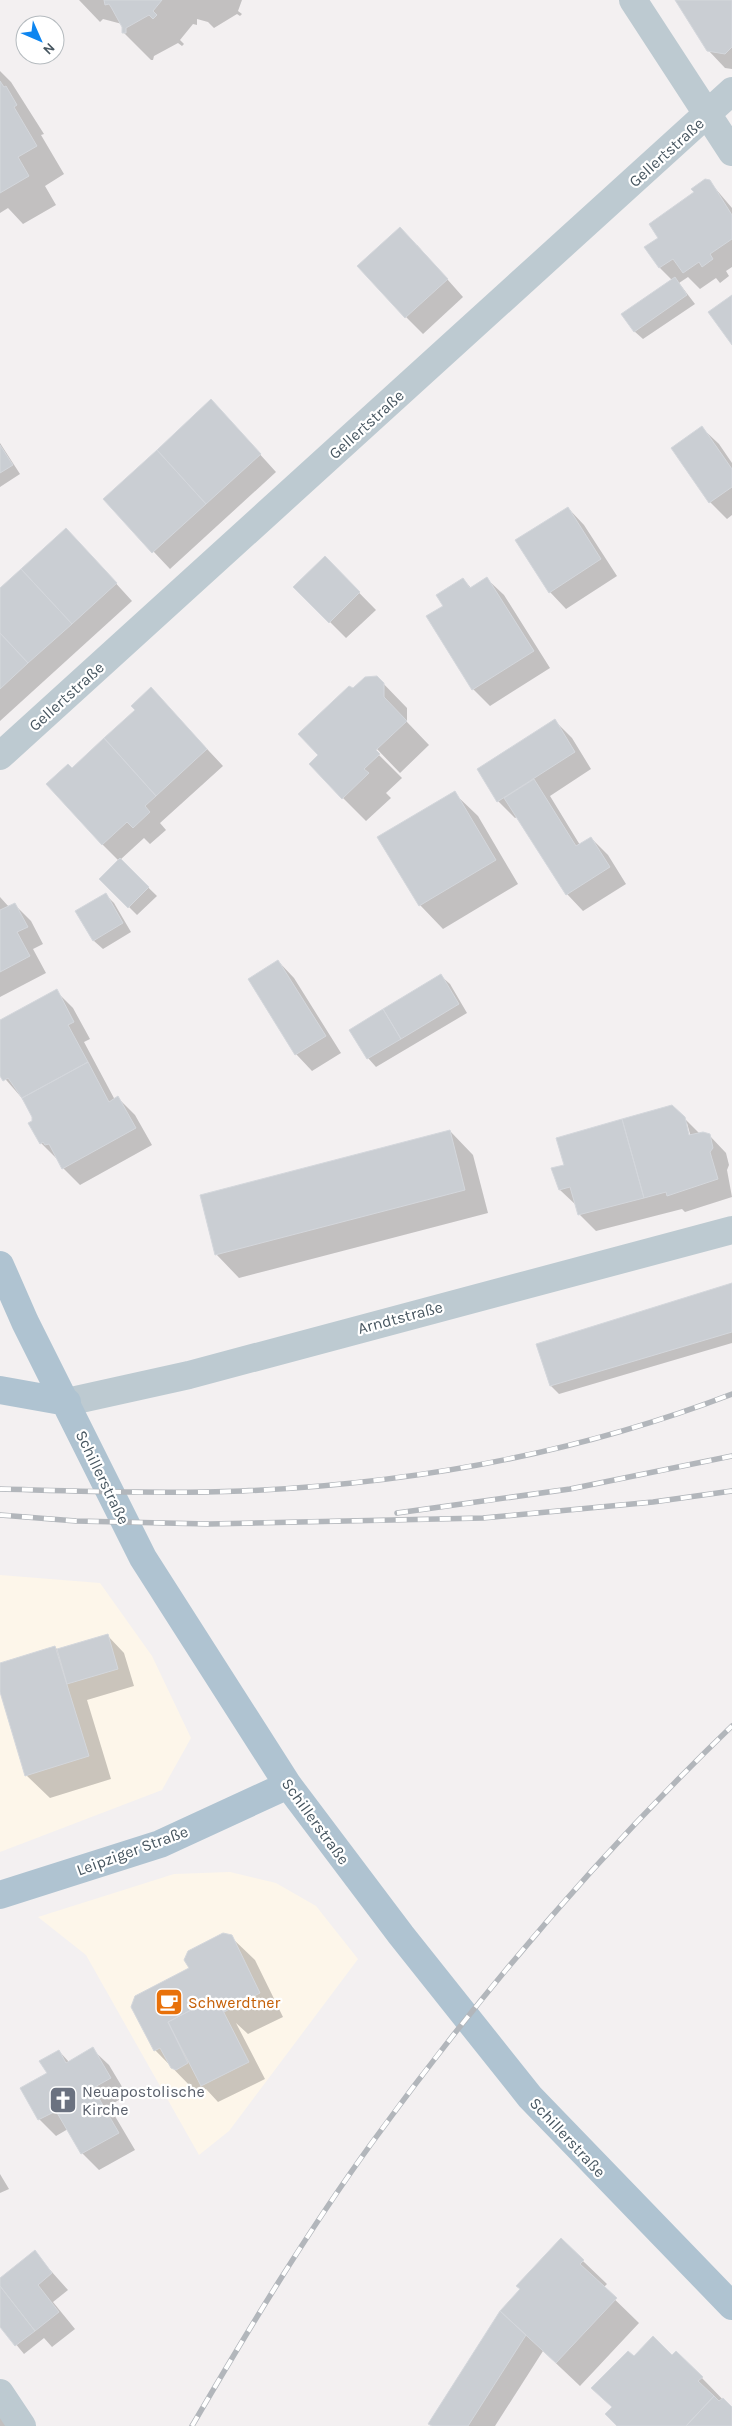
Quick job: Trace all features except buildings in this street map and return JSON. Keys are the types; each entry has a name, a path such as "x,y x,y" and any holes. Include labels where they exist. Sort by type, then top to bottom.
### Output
{"main road":[{"name":"Schillerstraße","path":"0,1266 25,1322 67,1402 143,1558 288,1785 400,1936 530,2097 732,2306"},
{"path":"0,1390 67,1402"},
{"name":"Leipziger Straße","path":"0,1895 160,1844 288,1785"}],"street":[{"path":"633,0 706,116 732,152"},
{"name":"Gellertstraße","path":"0,756 732,91"},
{"name":"Arndtstraße","path":"67,1402 198,1372 517,1285 732,1230"},
{"path":"0,2393 22,2426"}],"shaded area":[{"path":"0,1575 100,1583 152,1656 191,1738 162,1790 0,1852"},
{"path":"230,1872 276,1883 316,1906 358,1959 229,2131 199,2155 86,1955 38,1917 174,1874"}],"railway":[{"path":"0,1489 121,1492 242,1491 367,1481 429,1473 552,1449 673,1415 732,1394"},
{"path":"397,1513 570,1489 732,1456"},
{"path":"0,1515 76,1521 209,1524 483,1518 653,1502 732,1491"},
{"path":"192,2426 256,2318 301,2247 347,2178 412,2088 542,1927 635,1824 732,1726"}],"place":[{"name":"Schwerdtner","path":"169,2002"},
{"name":"Neuapostolische Kirche","path":"63,2100"}]}
